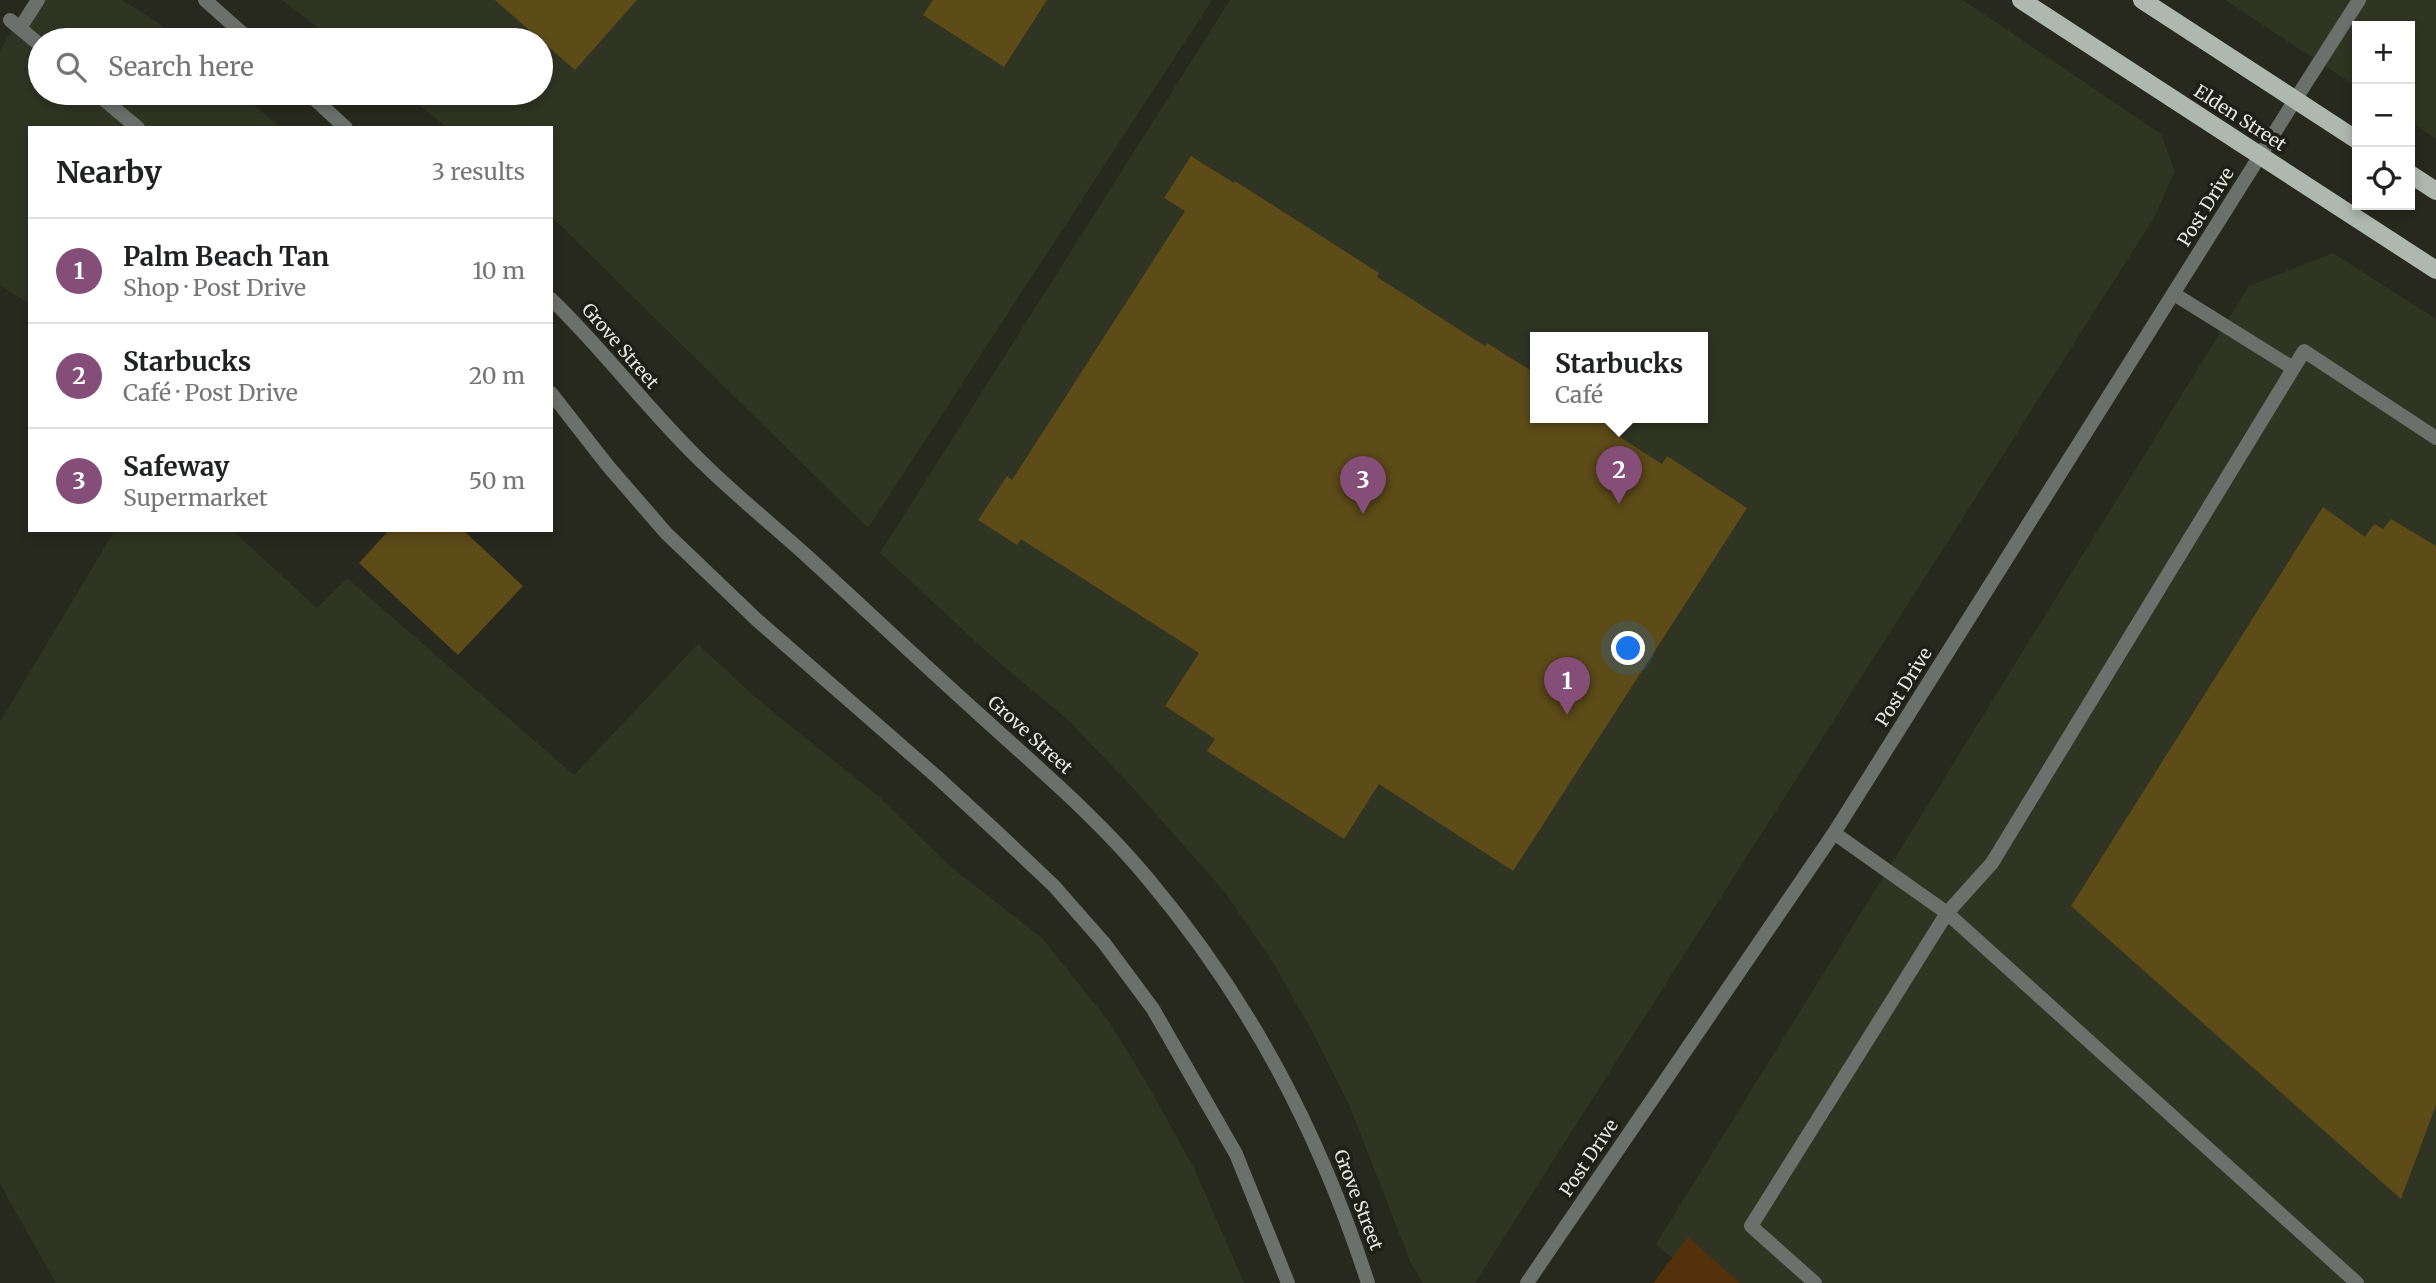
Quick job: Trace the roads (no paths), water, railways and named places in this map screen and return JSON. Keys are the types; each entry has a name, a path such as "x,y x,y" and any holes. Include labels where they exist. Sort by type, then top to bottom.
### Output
{"main road":[{"name":"Elden Street","path":"2021,0 2436,270"},
{"path":"2142,0 2352,137"},
{"path":"2415,177 2436,191"}],"street":[{"path":"28,35 15,24 38,0"},
{"path":"205,0 236,28"},
{"name":"Post Drive","path":"1527,1283 1835,833 2359,0"},
{"path":"110,105 136,126"},
{"path":"321,105 344,126"},
{"path":"2174,294 2293,368"},
{"name":"Grove Street","path":"553,301 587,334 643,401 705,466 1088,813 1149,880 1212,963 1264,1041 1305,1119 1336,1192 1368,1283"},
{"path":"1815,1283 1751,1226 1947,913 1992,863 2304,351 2436,438"},
{"path":"553,396 608,467 666,533 757,620 999,834 1054,886 1104,943 1153,1009 1237,1154 1288,1283"},
{"path":"1835,833 1947,913 2357,1283"}],"place":[{"name":"Starbucks","path":"1619,504"},
{"name":"Safeway","path":"1363,514"},
{"name":"Palm Beach Tan","path":"1567,715"}]}
